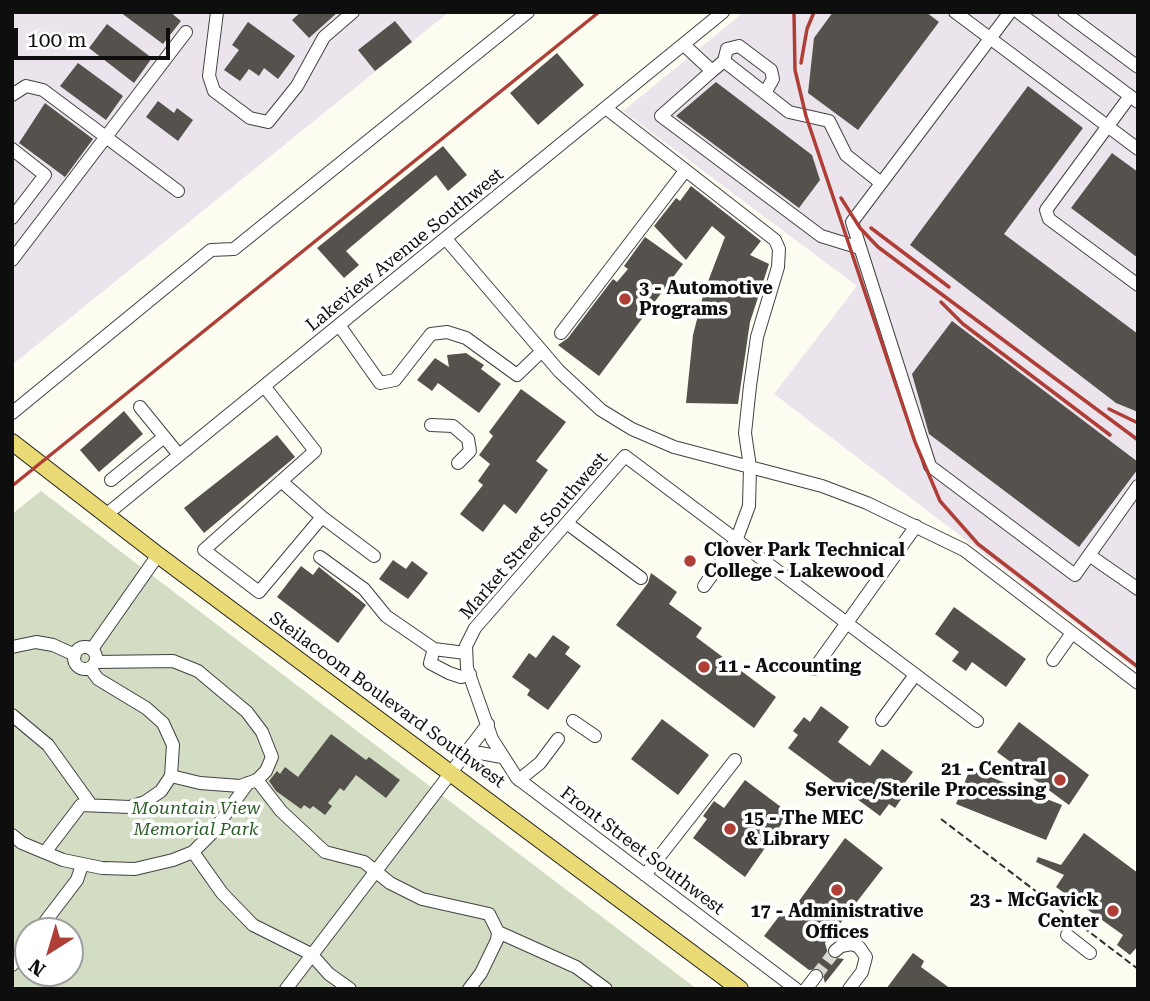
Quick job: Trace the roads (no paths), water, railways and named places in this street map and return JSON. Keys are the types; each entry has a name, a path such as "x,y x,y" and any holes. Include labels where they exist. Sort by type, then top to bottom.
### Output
{"main road":[{"name":"Steilacoom Boulevard Southwest","path":"12,442 740,989"}],"street":[{"path":"217,12 209,76 214,91 250,118 268,122 297,86 324,37 354,12"},
{"path":"12,413 211,250 234,249 528,12"},
{"name":"Lakeview Avenue Southwest","path":"107,514 723,12"},
{"path":"955,12 1138,149"},
{"path":"1010,12 852,222 930,466 1075,575 1138,486"},
{"path":"1018,12 1035,17 1134,99 1108,126 1046,210 1049,219 1138,285"},
{"path":"1064,12 1138,67"},
{"path":"12,260 186,32"},
{"path":"684,45 712,71"},
{"path":"765,93 773,79 771,70 739,46 727,49 724,61 661,116 821,236 860,248"},
{"path":"724,61 789,112 829,121 846,155 881,183"},
{"path":"12,95 26,86 43,90 178,191"},
{"path":"607,109 775,240 779,249 778,267 760,325 745,433 750,467 749,506 736,541 704,586"},
{"path":"12,149 64,190"},
{"path":"561,333 685,171"},
{"path":"12,218 44,174"},
{"path":"446,239 542,351 593,402 632,429 674,447 822,486 916,526 964,550 995,571 1135,682 1138,694"},
{"path":"339,325 380,383 395,380 431,334 447,332 466,338 517,375 542,351"},
{"path":"264,386 315,451 204,550 259,592 322,517"},
{"path":"140,407 179,455"},
{"path":"430,425 453,426 468,439 470,451 458,463"},
{"path":"111,481 164,437"},
{"name":"Market Street Southwest","path":"465,653 475,628 625,456 736,541"},
{"path":"281,481 322,517 374,556"},
{"path":"568,524 640,578"},
{"path":"814,669 916,526"},
{"path":"736,541 977,721"},
{"path":"92,649 159,555"},
{"path":"1089,555 1138,589"},
{"path":"286,989 488,724 465,653 434,649 386,616 364,589 320,556"},
{"path":"1053,660 1072,634"},
{"path":"12,647 36,642 53,645 75,654"},
{"path":"75,654 80,648 92,649"},
{"path":"46,851 81,804 130,807 145,802 161,791 171,776 173,745 163,723 146,708 98,679 93,665 96,655 92,649"},
{"path":"434,649 430,663 461,677 470,674"},
{"path":"12,835 22,843 82,865 135,869 173,860 193,852 212,833 253,782 266,771 272,757 262,733 247,712 222,688 198,671 173,661 79,667 75,654"},
{"path":"882,720 915,676"},
{"path":"12,715 48,745 89,803"},
{"path":"573,721 595,736"},
{"name":"Front Street Southwest","path":"488,724 502,757 519,780 796,989"},
{"path":"519,780 540,763 558,739"},
{"path":"464,755 480,753 502,757"},
{"path":"645,875 735,760"},
{"path":"171,776 200,783 240,786 253,782"},
{"path":"253,782 325,852 363,862 422,899 483,910 493,918 498,932 481,973 469,989"},
{"path":"193,852 222,893 253,925 311,954 329,974 350,989"},
{"path":"49,917 77,880 82,865"},
{"path":"498,932 576,967 606,989"},
{"path":"1067,936 1090,953"},
{"path":"835,951 846,944 859,947 866,957 862,972 849,989"},
{"path":"806,989 816,976"}],"tunnel":[{"path":"816,976 835,951"}],"railway":[{"path":"12,486 599,12"},
{"path":"794,12 795,70 806,116 915,442 940,501 978,544 1138,667"},
{"path":"801,63 807,29 814,12"},
{"path":"841,198 860,228 878,247 1138,440"},
{"path":"871,228 949,287"},
{"path":"941,302 963,324 1110,435"},
{"path":"1109,409 1138,423"}],"place":[{"name":"3 - Automotive Programs","path":"625,299"},
{"name":"Clover Park Technical College - Lakewood","path":"690,561"},
{"name":"11 - Accounting","path":"704,667"},
{"name":"21 - Central Service/Sterile Processing","path":"1060,780"},
{"name":"15 - The MEC & Library","path":"730,829"},
{"name":"17 - Administrative Offices","path":"837,890"},
{"name":"23 - McGavick Center","path":"1113,911"}],"park label":[{"name":"Mountain View Memorial Park","path":"196,819"}]}
